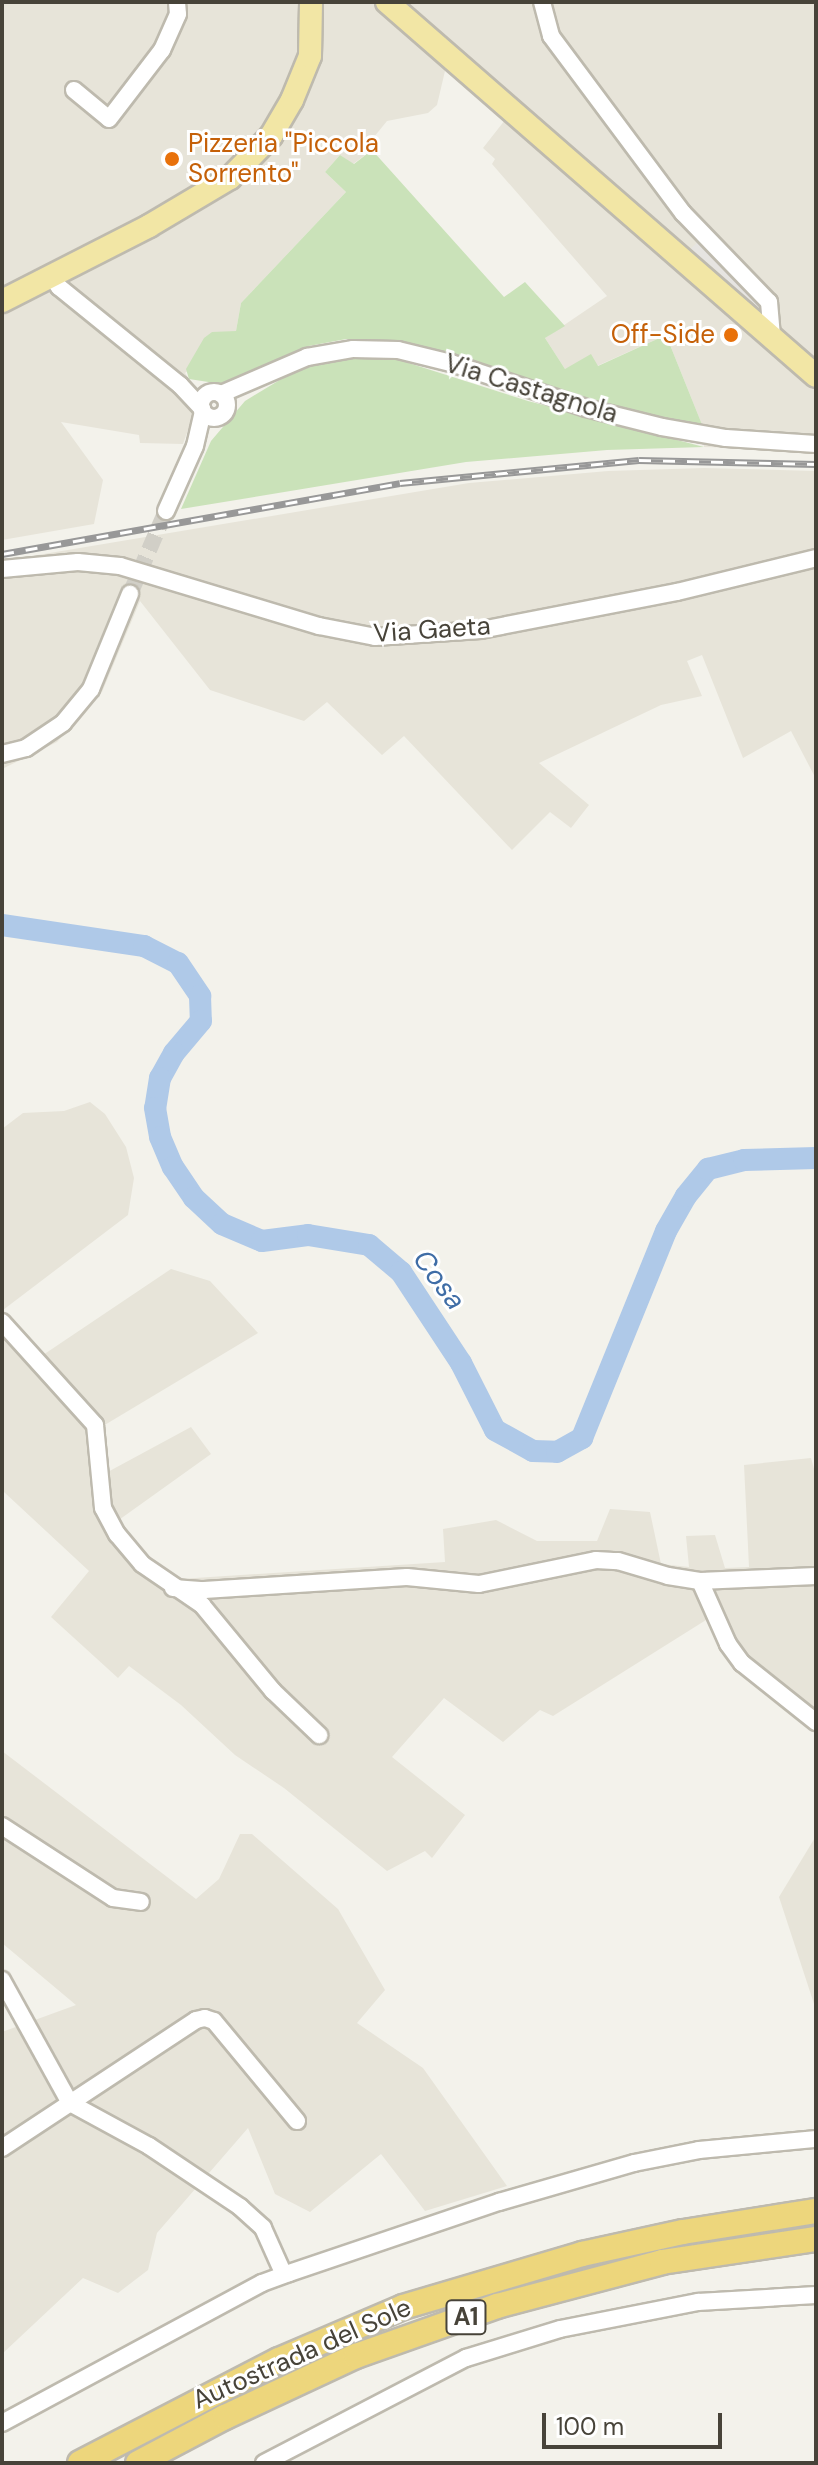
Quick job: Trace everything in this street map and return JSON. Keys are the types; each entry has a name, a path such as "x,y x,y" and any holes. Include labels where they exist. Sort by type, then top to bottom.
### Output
{"highway":[{"name":"Autostrada del Sole","path":"80,2463 279,2360 403,2307 582,2254 683,2232 816,2211"},
{"name":"Autostrada del Sole","path":"138,2463 225,2417 356,2356 497,2306 662,2262 816,2239"}],"main road":[{"path":"387,2 816,376"},
{"path":"2,301 149,226 230,178 271,136 292,100 310,56 313,3"}],"street":[{"path":"74,90 109,119 162,50 178,14 177,2"},
{"path":"542,2 551,36 642,153 683,213 766,298 772,313 772,335"},
{"path":"51,276 59,287 180,385 214,405 166,511"},
{"name":"Via Castagnola","path":"214,405 307,357 353,349 398,350 451,363 586,408 662,427 726,438 816,444"},
{"name":"Via Gaeta","path":"2,569 78,562 120,566 319,626 375,637 481,630 677,592 816,558"},
{"path":"2,754 26,748 63,723 91,689 130,594"},
{"path":"2,1322 95,1425 103,1508 117,1534 142,1564 202,1605 273,1691 319,1735"},
{"path":"173,1588 204,1590 407,1577 479,1584 596,1560 618,1561 700,1581 816,1576"},
{"path":"700,1581 728,1644 742,1663 816,1722"},
{"path":"2,1826 113,1898 141,1902"},
{"path":"2,1980 70,2103 149,2146 240,2207 263,2228 284,2275"},
{"path":"2,2148 196,2020 205,2018 214,2021 297,2121"},
{"path":"2,2423 262,2283 284,2275 499,2202 634,2163 699,2150 816,2139"},
{"path":"264,2463 466,2358 560,2329 698,2302 816,2295"}],"shaded area":[{"path":"2,2 816,2 816,450 704,447 703,427 666,335 597,366 565,369 545,338 607,296 492,164 495,159 483,148 505,120 445,71 437,105 428,113 387,121 374,137 372,150 353,164 340,155 325,172 346,192 241,303 236,331 185,373 189,379 178,374 166,386 194,413 183,444 140,443 139,435 61,422 103,480 94,524 2,540"},
{"path":"701,239 761,302 763,322 685,254"},
{"path":"704,468 816,471 816,779 791,731 743,758 702,655 687,661 702,696 661,705 539,763 589,805 571,828 550,812 512,850 404,736 382,755 327,702 304,721 210,690 140,601 102,692 57,742 2,769 2,561 469,483 608,471"},
{"path":"90,1102 105,1114 126,1147 134,1178 128,1215 3,1310 43,1355 171,1269 210,1281 258,1333 103,1426 104,1474 191,1427 211,1454 116,1522 159,1567 180,1579 445,1562 443,1529 496,1520 537,1541 597,1541 610,1509 650,1512 661,1564 689,1567 686,1536 715,1535 725,1568 749,1567 744,1465 811,1458 816,1476 816,1732 724,1655 706,1620 553,1716 540,1710 503,1742 444,1698 392,1757 465,1815 432,1858 425,1851 387,1871 284,1788 235,1755 181,1705 129,1666 118,1678 51,1617 89,1571 4,1492 2,1481 2,1129 23,1113 64,1111"},
{"path":"2,1751 196,1899 219,1879 240,1834 252,1834 338,1909 385,1990 357,2023 423,2068 507,2186 425,2211 381,2154 310,2212 275,2194 248,2128 157,2233 148,2270 118,2293 83,2278 2,2354 2,2032 76,2005 2,1943"},
{"path":"816,1836 816,2010 779,1897"}],"green space":[{"path":"372,150 504,297 525,282 565,326 545,338 565,369 591,354 598,366 666,335 703,427 601,404 456,357 380,340 346,339 309,346 228,385 189,379 186,369 204,338 212,332 236,331 241,303 346,192 325,172 340,155 354,164"},
{"path":"334,358 393,358 528,401 704,447 607,450 466,462 181,509 211,441 245,401 288,375"}],"waterway":[{"name":"Cosa","path":"2,925 144,946 178,963 200,996 201,1021 174,1053 160,1078 155,1108 160,1137 173,1167 194,1198 222,1224 262,1241 308,1235 369,1245 401,1272 461,1363 495,1430 533,1451 557,1452 582,1438 666,1231 686,1196 708,1169 744,1160 816,1158"}],"tunnel":[{"path":"130,594 166,511"}],"railway":[{"path":"2,554 400,483 639,460 816,464"}],"place":[{"name":"Pizzeria \"Piccola Sorrento\"","path":"172,159"},
{"name":"Off-Side","path":"731,335"}]}
